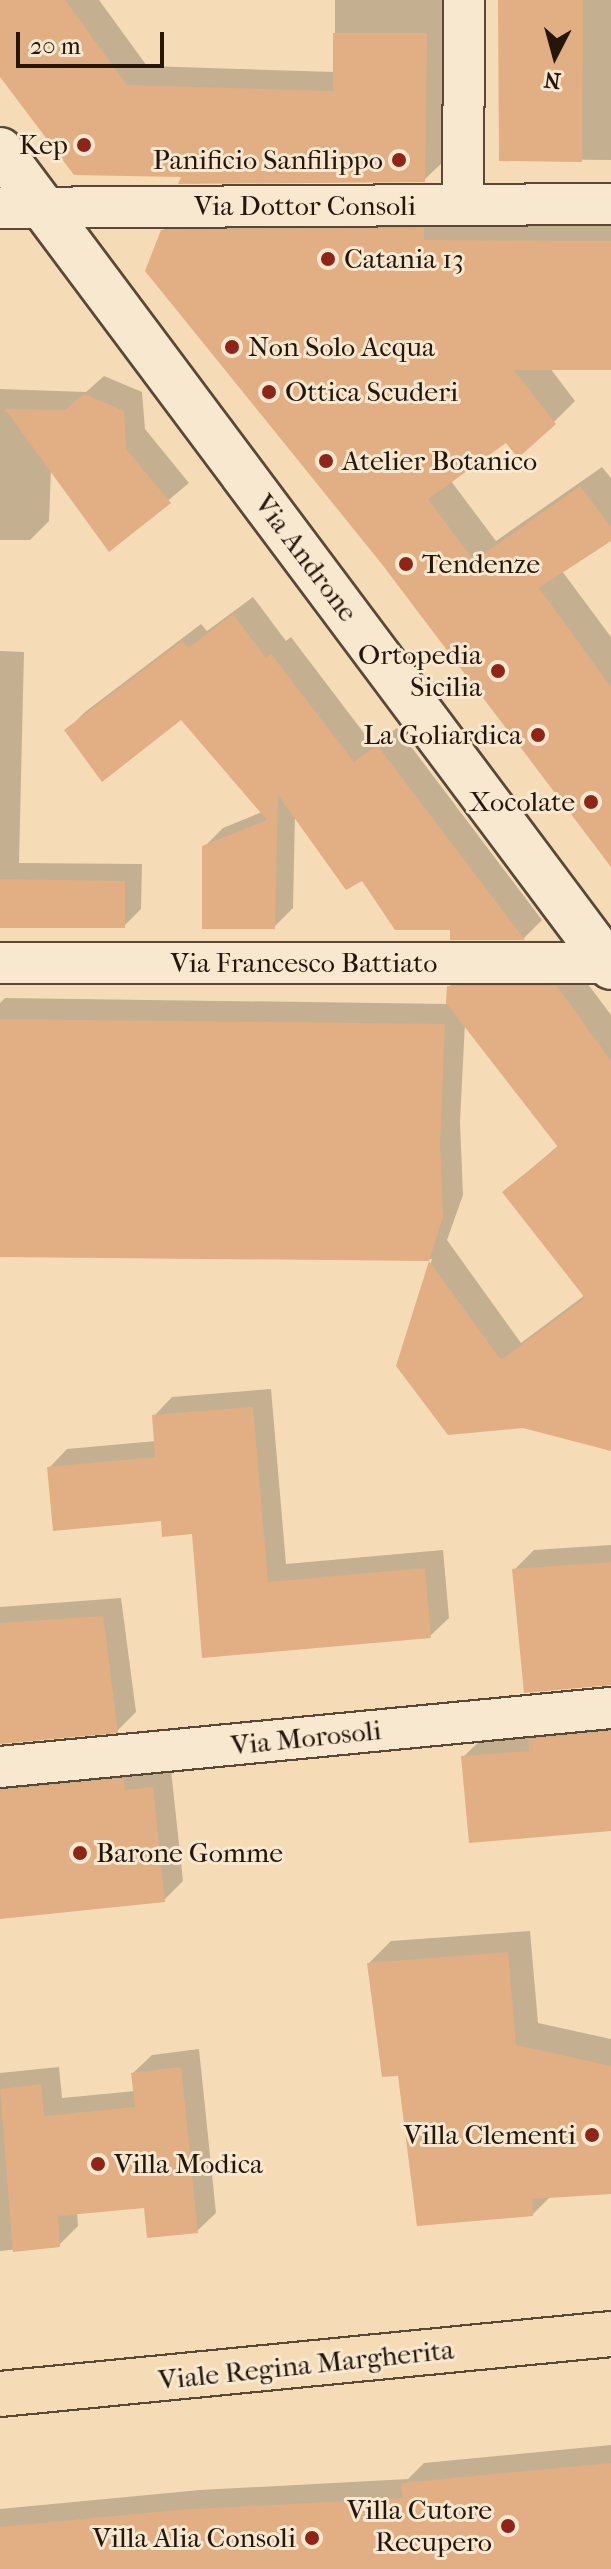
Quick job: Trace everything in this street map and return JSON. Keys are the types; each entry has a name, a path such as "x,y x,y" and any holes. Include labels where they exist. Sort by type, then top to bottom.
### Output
{"main road":[{"name":"Via Androne","path":"0,150 609,965"},
{"name":"Viale Regina Margherita","path":"0,2394 611,2334"}],"street":[{"path":"463,205 464,0"},
{"name":"Via Dottor Consoli","path":"0,208 611,204"},
{"name":"Via Francesco Battiato","path":"0,963 609,965"},
{"name":"Via Morosoli","path":"0,1767 611,1708"}],"building":[{"path":"0,0 65,0 127,85 333,91 333,33 427,33 425,182 178,184 181,177 74,175 0,77"},
{"path":"498,0 583,0 582,162 499,161"},
{"path":"424,228 424,240 611,241 611,370 514,370 556,424 518,458 506,443 428,499 474,561 580,486 611,527 611,541 539,588 611,687 611,867 381,563 145,271 161,230"},
{"path":"84,394 124,411 126,449 171,503 109,552 5,409 65,410"},
{"path":"233,614 266,658 271,654 354,762 377,745 525,940 450,940 450,930 395,930 362,881 346,890 278,795 275,929 202,929 202,846 267,820 181,720 102,782 64,730 182,641 188,648"},
{"path":"0,879 125,881 125,928 0,928"},
{"path":"447,986 557,986 611,1061 611,1451 523,1428 448,1435 396,1366 429,1261 501,1360 585,1298 502,1192 558,1147 446,1003"},
{"path":"0,1019 445,1024 440,1144 443,1217 429,1261 0,1257"},
{"path":"253,1407 268,1582 425,1568 431,1638 202,1658 192,1534 162,1537 161,1521 53,1531 47,1467 155,1457 152,1415"},
{"path":"611,1562 611,1685 524,1693 512,1569"},
{"path":"103,1616 118,1733 0,1744 0,1623"},
{"path":"611,1731 611,1831 469,1843 461,1756 529,1751 528,1739"},
{"name":"Barone Gomme","path":"124,1778 125,1790 153,1787 165,1902 0,1919 0,1790"},
{"path":"508,1952 516,2045 611,2066 611,2194 532,2199 533,2216 417,2226 398,2076 382,2077 367,1963"},
{"name":"Villa Modica","path":"181,2067 198,2233 147,2238 144,2208 58,2216 60,2247 13,2252 0,2089 41,2084 44,2116 135,2107 131,2073"},
{"path":"611,2463 611,2569 0,2569 0,2527 178,2510 403,2498 401,2483"}],"place":[{"name":"Kep","path":"84,145"},
{"name":"Panificio Sanfilippo","path":"399,160"},
{"name":"Catania 13","path":"328,259"},
{"name":"Non Solo Acqua","path":"232,347"},
{"name":"Ottica Scuderi","path":"269,392"},
{"name":"Atelier Botanico","path":"326,461"},
{"name":"Tendenze","path":"406,564"},
{"name":"Ortopedia Sicilia","path":"498,671"},
{"name":"La Goliardica","path":"538,735"},
{"name":"Xocolate","path":"591,802"},
{"name":"Barone Gomme","path":"80,1853"},
{"name":"Villa Clementi","path":"592,2135"},
{"name":"Villa Modica","path":"98,2164"},
{"name":"Villa Cutore Recupero","path":"508,2526"},
{"name":"Villa Alia Consoli","path":"312,2538"}]}
